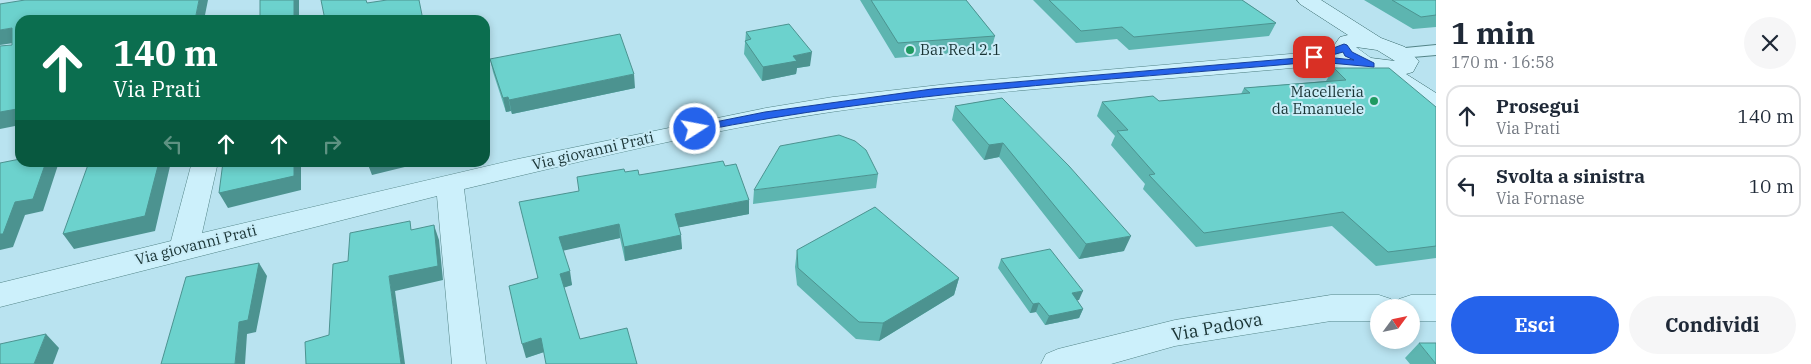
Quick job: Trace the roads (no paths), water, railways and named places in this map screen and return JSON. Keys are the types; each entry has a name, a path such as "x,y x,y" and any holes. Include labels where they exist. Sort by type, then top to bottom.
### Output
{"street":[{"path":"1313,4 1403,60 1436,100"},
{"path":"1313,4 1337,26 1349,54 1376,66 1436,104"},
{"path":"1302,60 1336,52 1358,40 1373,42"},
{"path":"1302,60 1330,60 1392,69 1403,60"},
{"name":"Via giovanni Prati","path":"0,294 450,184 660,136 765,115 932,92 1302,60"},
{"path":"184,248 204,167"},
{"path":"450,184 470,364"},
{"name":"Via Padova","path":"1058,364 1175,333 1331,308 1370,308"},
{"path":"1420,308 1436,308"}],"lane":[{"path":"1403,60 1436,50"}],"place":[{"name":"Bar Red 2.1","path":"910,50"},
{"name":"Macelleria da Emanuele","path":"1374,101"}]}
